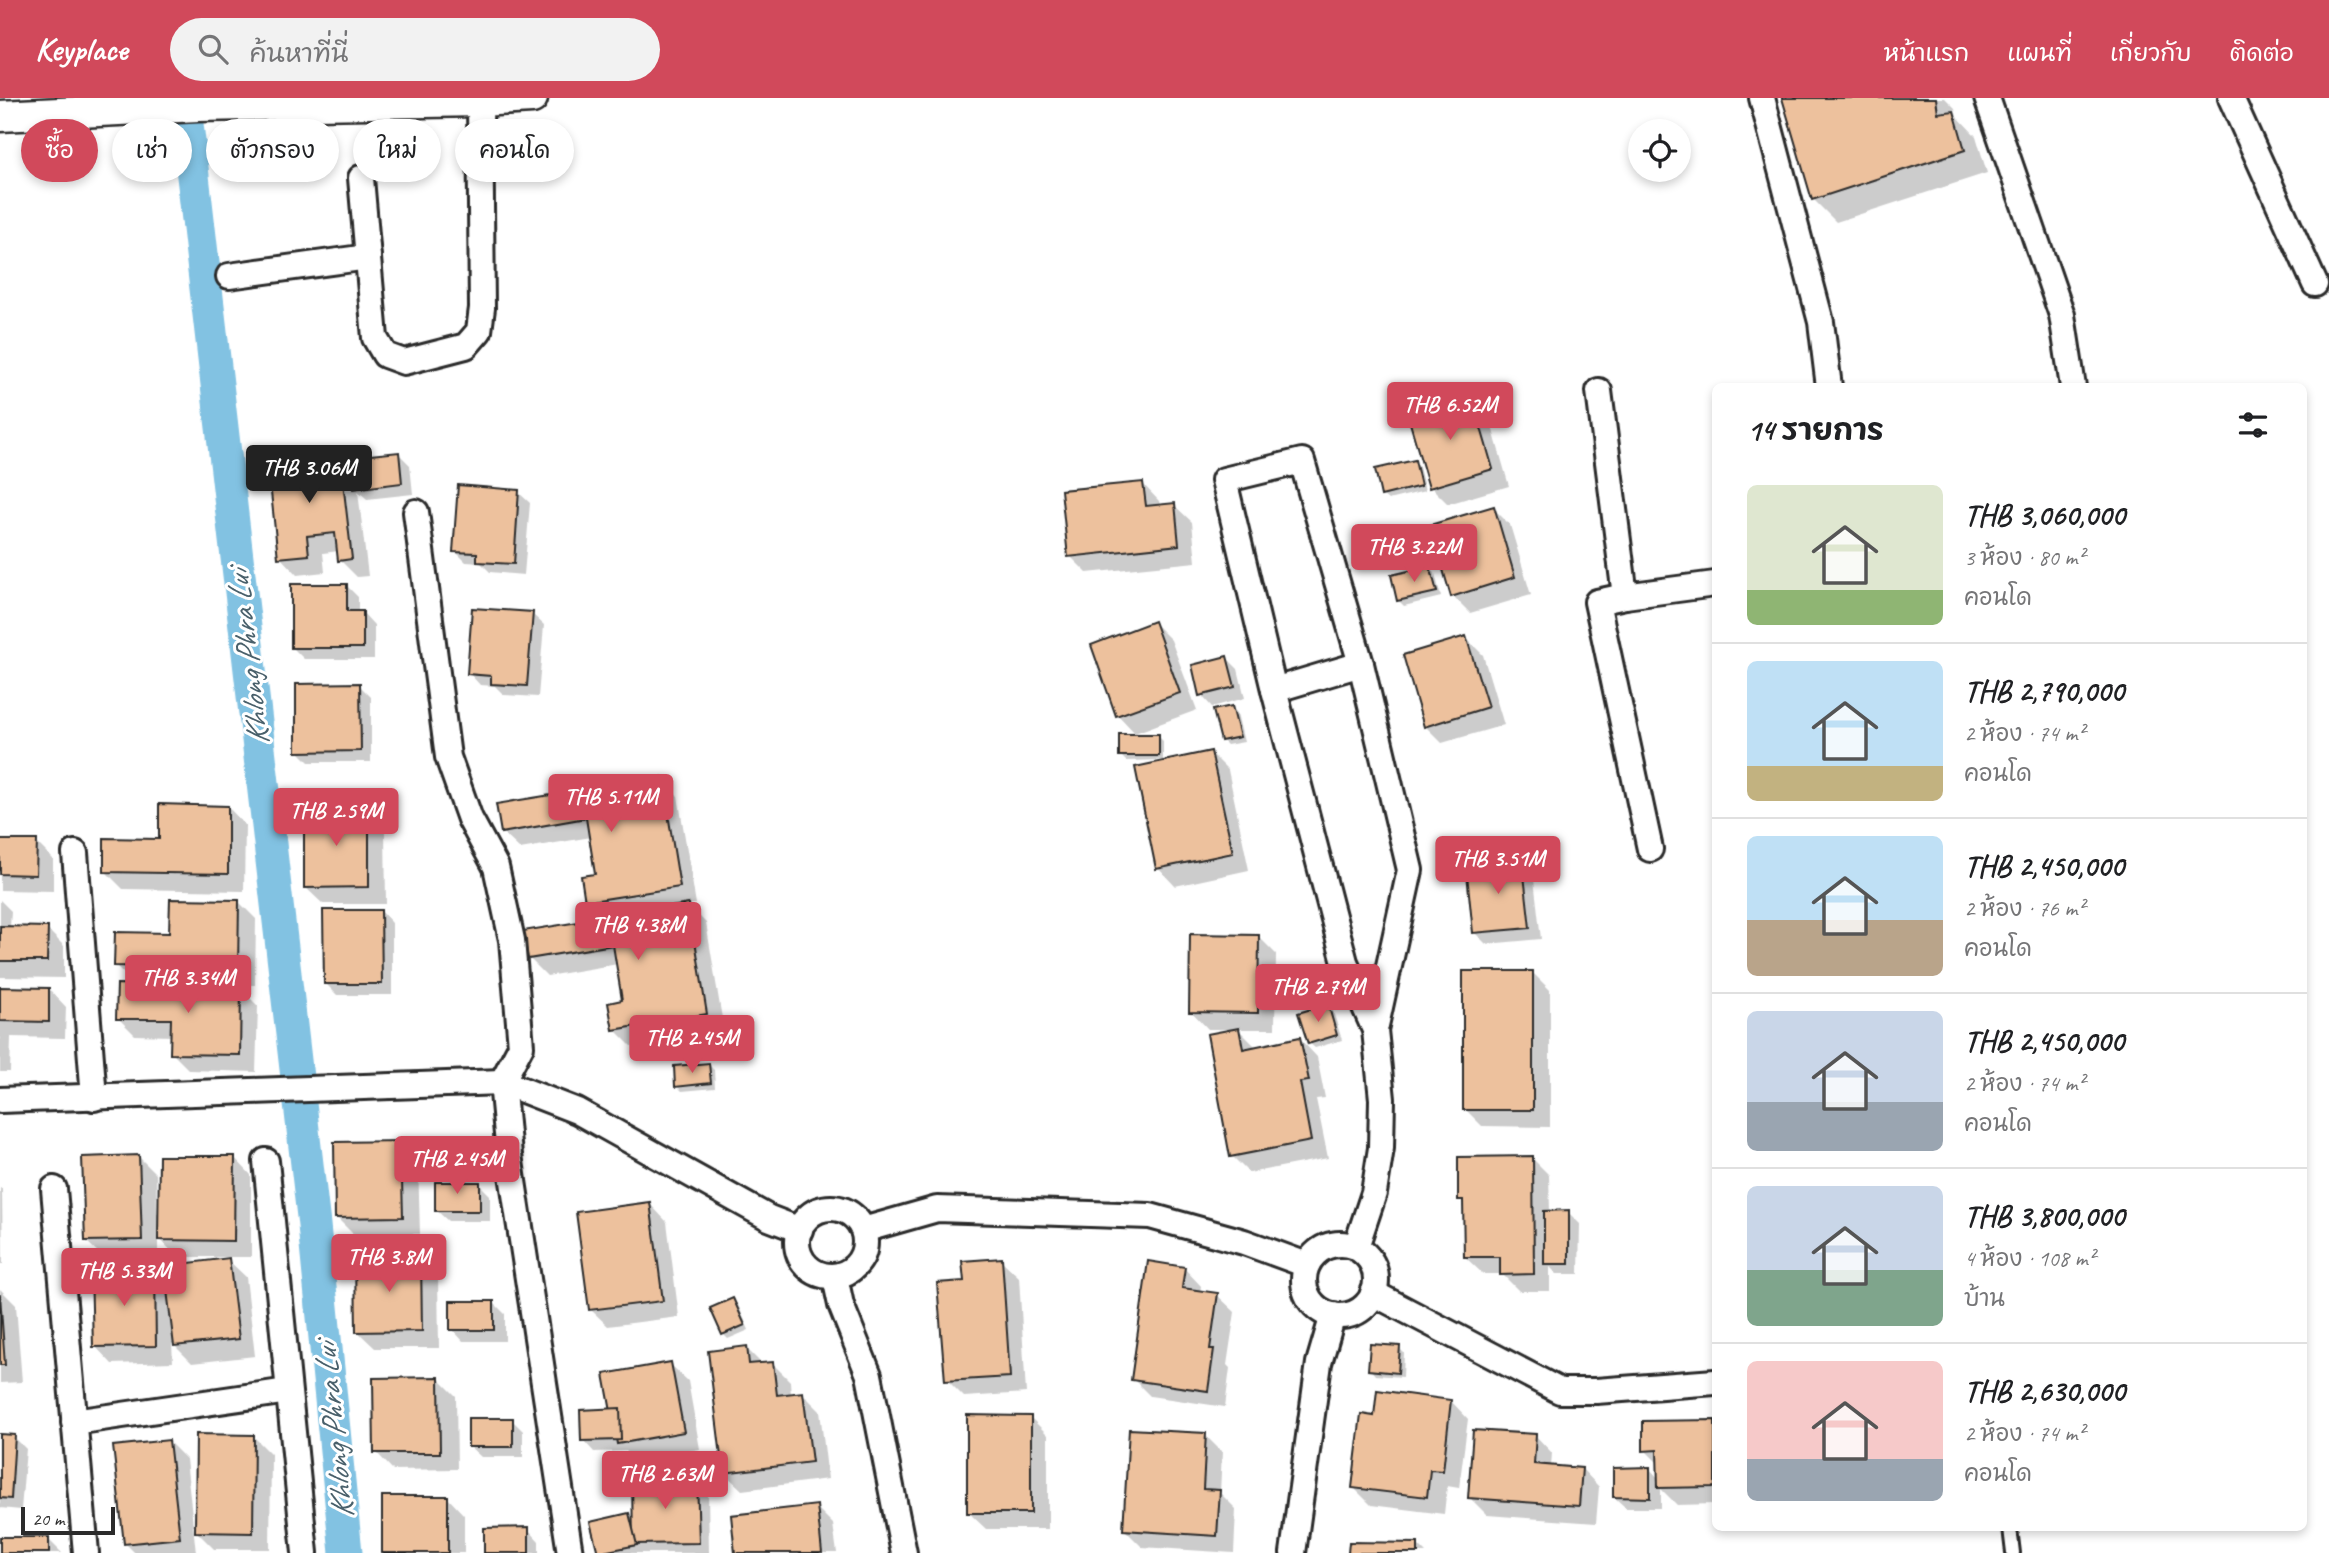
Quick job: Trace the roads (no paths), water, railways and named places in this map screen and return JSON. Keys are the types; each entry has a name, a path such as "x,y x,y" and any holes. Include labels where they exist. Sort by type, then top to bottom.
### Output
{"street":[{"path":"0,116 198,106 480,102 533,98"},
{"path":"1762,98 1821,322 1829,383"},
{"path":"1987,98 2062,315 2072,383"},
{"path":"2231,98 2315,284"},
{"path":"361,182 375,338 385,355 404,362 466,346 480,331 482,308 480,102"},
{"path":"229,276 368,257"},
{"path":"1599,391 1625,596"},
{"path":"1356,1247 1374,1193 1381,1148 1382,1098 1375,1030 1345,962 1274,690 1224,480 1302,461 1362,664 1410,870 1375,1030"},
{"path":"416,512 448,757 470,819 496,867 512,940 522,1046 502,1082 509,1155 570,1553"},
{"path":"1650,849 1597,602 1712,584"},
{"path":"1274,690 1362,664"},
{"path":"75,853 94,1098"},
{"path":"0,1100 502,1082 577,1111 769,1218 800,1230"},
{"path":"266,1161 305,1553"},
{"path":"54,1189 86,1553"},
{"path":"835,1208 846,1211 863,1230 865,1248 861,1259 855,1268 835,1277 812,1271 799,1253 797,1241 800,1230 814,1213 835,1208"},
{"path":"863,1230 937,1209 1150,1216 1244,1242 1307,1265"},
{"path":"1345,1244 1356,1247 1372,1263 1376,1275 1373,1293 1364,1307 1354,1313 1333,1315 1314,1305 1308,1296 1304,1275 1307,1265 1323,1248 1345,1244"},
{"path":"835,1277 841,1305 869,1375 904,1553"},
{"path":"1373,1293 1560,1391 1712,1382"},
{"path":"1293,1553 1319,1363 1333,1315"},
{"path":"74,1422 288,1391"}],"lane":[{"path":"2010,1531 2013,1553"}],"waterway":[{"name":"Khlong Phra Lui","path":"184,98 314,1225 346,1553"}]}
